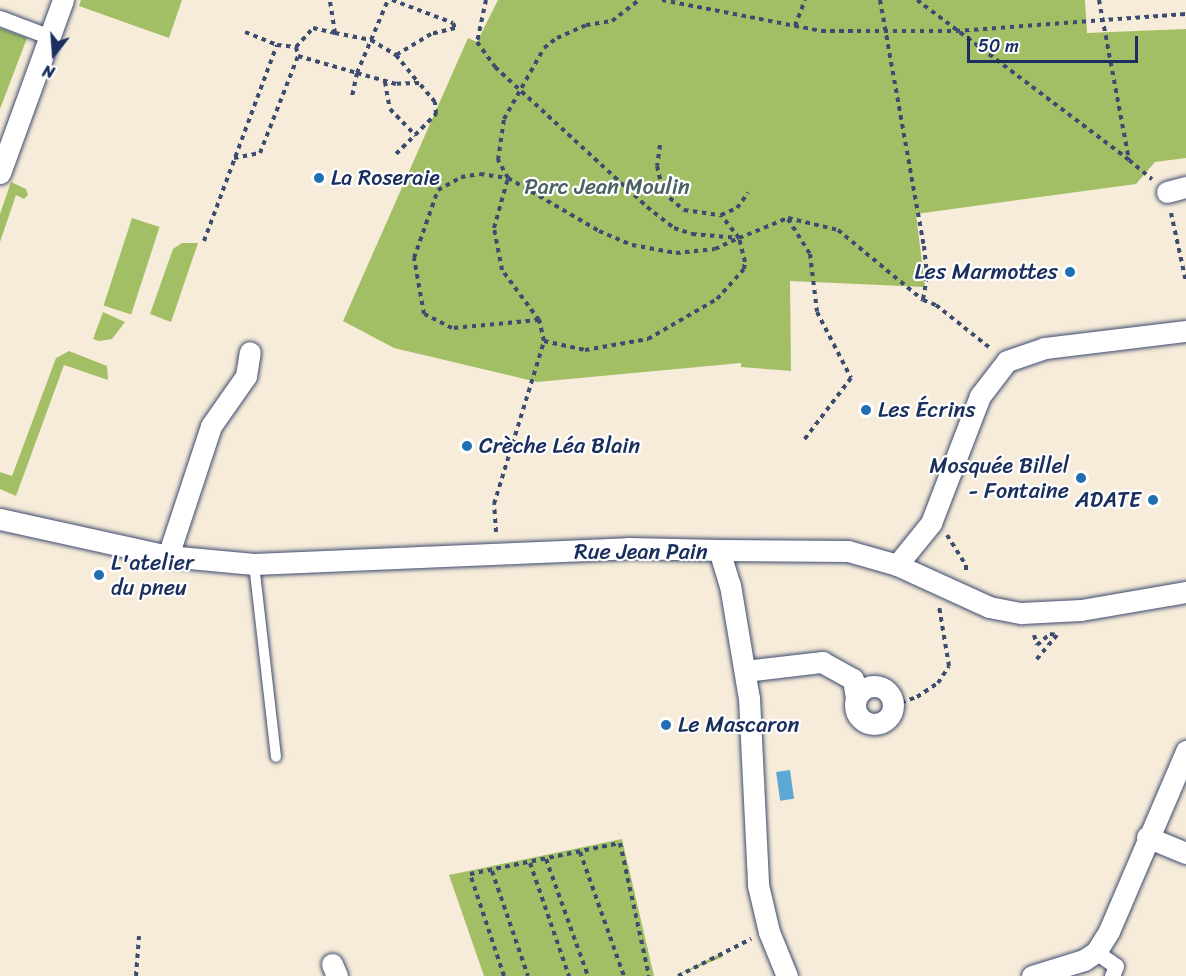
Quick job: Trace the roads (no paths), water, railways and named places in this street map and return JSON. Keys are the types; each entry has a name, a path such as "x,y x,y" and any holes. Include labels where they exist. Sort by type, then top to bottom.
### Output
{"street":[{"path":"0,173 63,0"},
{"path":"0,18 50,37"},
{"path":"897,564 931,523 980,396 1007,361 1045,348 1186,331"},
{"path":"168,556 211,426 246,376 250,352"},
{"name":"Rue Jean Pain","path":"0,519 168,556 254,564 628,548 718,550 730,585 745,670 758,885 770,932 787,976"},
{"path":"718,550 848,551 897,564 989,607 1021,613 1081,610 1186,592"},
{"path":"745,670 822,662 853,679 855,709 866,723 884,722 893,706 889,694 878,687 866,688 856,697"},
{"path":"1032,976 1084,960 1096,952 1109,931 1147,837 1186,751"},
{"path":"1147,837 1186,853"},
{"path":"1096,952 1116,966 1112,976"}],"lane":[{"path":"254,564 276,757"}],"water":[{"path":"790,770 794,799 780,801 776,772"}],"place":[{"name":"La Roseraie","path":"319,178"},
{"name":"Les Marmottes","path":"1070,272"},
{"name":"Les Écrins","path":"866,410"},
{"name":"Crèche Léa Blain","path":"467,446"},
{"name":"Mosquée Billel - Fontaine","path":"1081,478"},
{"name":"ADATE","path":"1153,500"},
{"name":"L'atelier du pneu","path":"99,575"},
{"name":"Le Mascaron","path":"666,725"}],"park label":[{"name":"Parc Jean Moulin","path":"607,187"}]}
